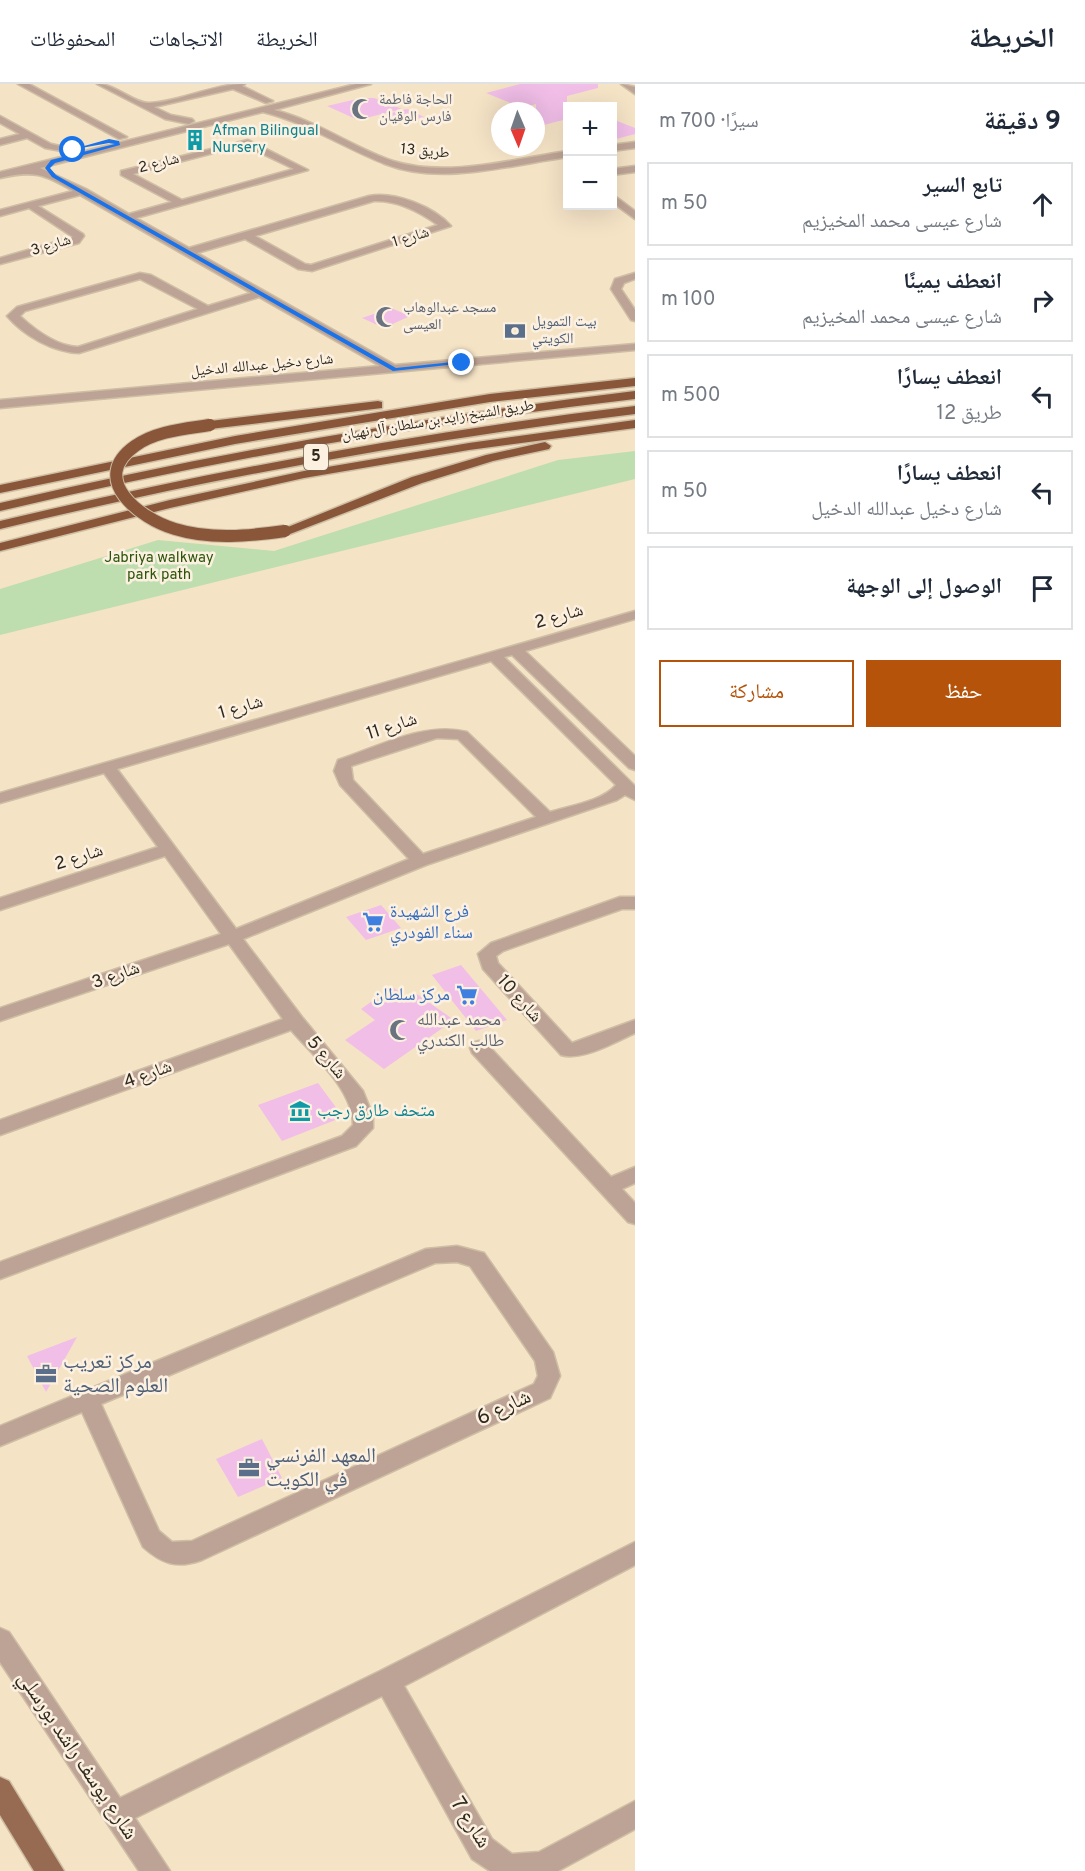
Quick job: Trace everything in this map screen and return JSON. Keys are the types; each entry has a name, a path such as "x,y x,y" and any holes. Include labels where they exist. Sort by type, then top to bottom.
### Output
{"highway":[{"path":"3,489 224,442 490,398 635,382"},
{"name":"طريق الشيخ زايد بن سلطان آل نهيان","path":"0,507 68,490 337,437 464,416 635,396"},
{"path":"490,398 408,402 210,425 155,437 121,458 116,472 121,494 141,514 157,522 198,534 243,536 285,531 452,469 513,452 635,429"},
{"name":"طريق الشيخ زايد بن سلطان آل نهيان","path":"0,525 299,460 450,435 635,410"},
{"path":"0,547 194,498 318,472 447,449 635,424"},
{"path":"68,490 147,466 284,433"}],"main road":[{"path":"0,1790 50,1871"},
{"path":"25,1828 63,1871"}],"street":[{"path":"22,84 116,141"},
{"path":"101,84 146,106 168,122"},
{"path":"0,168 116,141 168,122 189,121 338,86 367,84"},
{"path":"625,84 635,91"},
{"path":"146,106 220,86 238,85 269,101"},
{"path":"0,175 18,170 50,155 254,111 338,86"},
{"path":"285,103 280,108 289,116"},
{"name":"طريق 13","path":"254,111 270,111 289,116 390,163 406,168 451,170 563,157"},
{"path":"0,119 29,135 50,155"},
{"path":"0,142 29,135"},
{"name":"شارع 2","path":"130,217 303,170 245,142 124,173 181,203"},
{"path":"617,147 635,145"},
{"path":"50,155 48,168 54,176"},
{"path":"617,171 635,169"},
{"path":"18,170 36,170 54,176 130,217 395,370"},
{"path":"0,213 82,191"},
{"name":"شارع 1","path":"188,252 246,235 379,197 392,198 446,226 312,268 302,267 246,235"},
{"path":"617,201 635,216"},
{"name":"شارع 3","path":"0,261 78,239 77,233 30,205"},
{"path":"207,310 147,277 135,276 21,309 13,316 63,349 72,351 207,310 262,293"},
{"path":"635,276 619,281 616,289 635,318"},
{"name":"شارع دخيل عبدالله الدخيل","path":"0,404 635,347"},
{"name":"شارع 2","path":"493,655 635,615"},
{"path":"514,649 635,765"},
{"path":"493,655 631,792"},
{"name":"شارع 1","path":"0,798 493,655"},
{"name":"شارع 11","path":"420,861 346,782 342,771 344,763 436,733 462,735 547,818"},
{"name":"شارع 5","path":"0,1271 349,1140 363,1128 363,1116 353,1091 296,1022 107,766"},
{"path":"232,937 420,861 631,792"},
{"name":"شارع 2","path":"0,904 170,849"},
{"name":"شارع 10","path":"635,903 620,903 497,947 487,954 489,965 568,1050 583,1047 635,1026"},
{"name":"شارع 3","path":"0,1015 232,937"},
{"name":"شارع 4","path":"0,1128 296,1022"},
{"path":"480,1048 635,1216"},
{"path":"609,1186 635,1175"},
{"name":"شارع 6","path":"0,1436 88,1399 433,1255 457,1254 477,1259 545,1358 549,1376 542,1391 194,1552 167,1552 151,1539 88,1399"},
{"path":"115,1814 387,1681 635,1553"},
{"name":"شارع يوسف راشد بورسلي","path":"0,1640 115,1814 156,1871"},
{"name":"شارع 7","path":"387,1681 482,1849 509,1869 542,1865 635,1814"}],"green space":[{"name":"Jabriya walkway park path","path":"635,451 635,479 0,635 0,589 158,540 274,551 558,460"}],"building":[{"path":"520,84 598,84 598,88 567,96 567,102 563,102 563,120 545,125 545,102 508,102 486,93"},
{"name":"الحاجة فاطمة فارس الوقيان","path":"361,98 374,98 402,109 358,120 327,106"},
{"path":"407,109 424,117 406,122 387,114"},
{"path":"617,121 635,128 635,134 617,139"},
{"name":"مسجد عبدالوهاب العيسى","path":"391,308 410,316 384,328 362,318"},
{"name":"فرع الشهيدة سناء الفودري","path":"381,905 401,928 366,940 346,917"},
{"name":"مركز سلطان","path":"461,965 507,1020 476,1031 432,975"},
{"name":"محمد عبدالله طالب الكندري","path":"392,987 407,997 414,992 454,1020 384,1069 345,1040 375,1020 361,1009"},
{"name":"متحف طارق رجب","path":"318,1083 343,1117 282,1141 258,1105"},
{"name":"مركز تعريب العلوم الصحية","path":"77,1337 46,1392 27,1356"},
{"name":"المعهد الفرنسي في الكويت","path":"262,1439 282,1478 238,1497 216,1459"}],"place":[{"name":"الحاجة فاطمة فارس الوقيان","path":"362,109"},
{"name":"Afman Bilingual Nursery","path":"195,140"},
{"name":"مسجد عبدالوهاب العيسى","path":"386,317"},
{"name":"بيت التمويل الكويتي","path":"515,331"},
{"name":"فرع الشهيدة سناء الفودري","path":"373,922"},
{"name":"مركز سلطان","path":"467,995"},
{"name":"محمد عبدالله طالب الكندري","path":"400,1030"},
{"name":"متحف طارق رجب","path":"300,1111"},
{"name":"مركز تعريب العلوم الصحية","path":"46,1374"},
{"name":"المعهد الفرنسي في الكويت","path":"249,1468"}],"route":[{"path":"73,150 109,141 119,144 50,163 48,168 54,176 130,217 395,370 462,363"}]}
